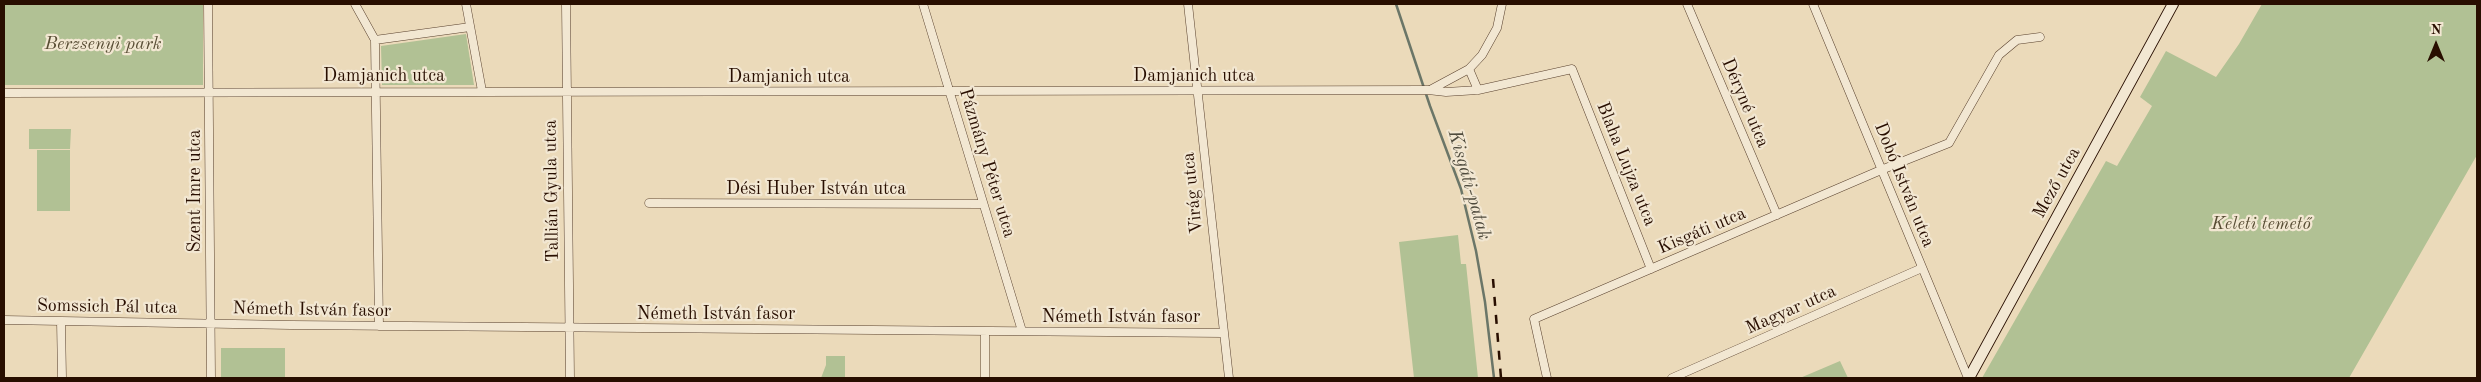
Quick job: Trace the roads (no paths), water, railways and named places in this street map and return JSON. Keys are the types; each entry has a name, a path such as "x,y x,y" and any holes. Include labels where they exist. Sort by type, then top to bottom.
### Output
{"street":[{"name":"Szent Imre utca","path":"208,4 211,378"},
{"path":"356,4 375,40 379,326"},
{"path":"466,4 482,91"},
{"name":"Tallián Gyula utca","path":"566,4 570,378"},
{"name":"Pázmány Péter utca","path":"923,4 1022,331"},
{"name":"Virág utca","path":"1188,4 1229,378"},
{"path":"1429,90 1469,69 1490,43 1497,28 1502,4"},
{"name":"Déryné utca","path":"1687,4 1777,215"},
{"name":"Dobó István utca","path":"1813,4 1968,378"},
{"name":"Mező utca","path":"1968,378 2173,4"},
{"path":"375,40 470,27"},
{"name":"Kisgáti utca","path":"1547,378 1534,319 1881,170 1949,143 1999,55 2017,40 2040,37"},
{"path":"1469,69 1478,90"},
{"name":"Damjanich utca","path":"4,93 1418,90 1446,92 1478,90 1572,69"},
{"name":"Blaha Lujza utca","path":"1572,69 1652,269"},
{"name":"Dési Huber István utca","path":"650,203 984,204"},
{"name":"Magyar utca","path":"1672,378 1922,268"},
{"name":"Somssich Pál utca","path":"4,320 210,323"},
{"path":"61,321 62,378"},
{"name":"Németh István fasor","path":"210,323 1223,333"},
{"path":"985,331 985,378"}],"waterway":[{"name":"Kisgáti-patak","path":"1396,4 1430,106 1461,189 1476,251 1485,302 1494,378"}],"railway":[{"path":"1493,279 1501,378"}],"park label":[{"name":"Berzsenyi park","path":"103,44"},
{"name":"Keleti temető","path":"2261,224"}]}
